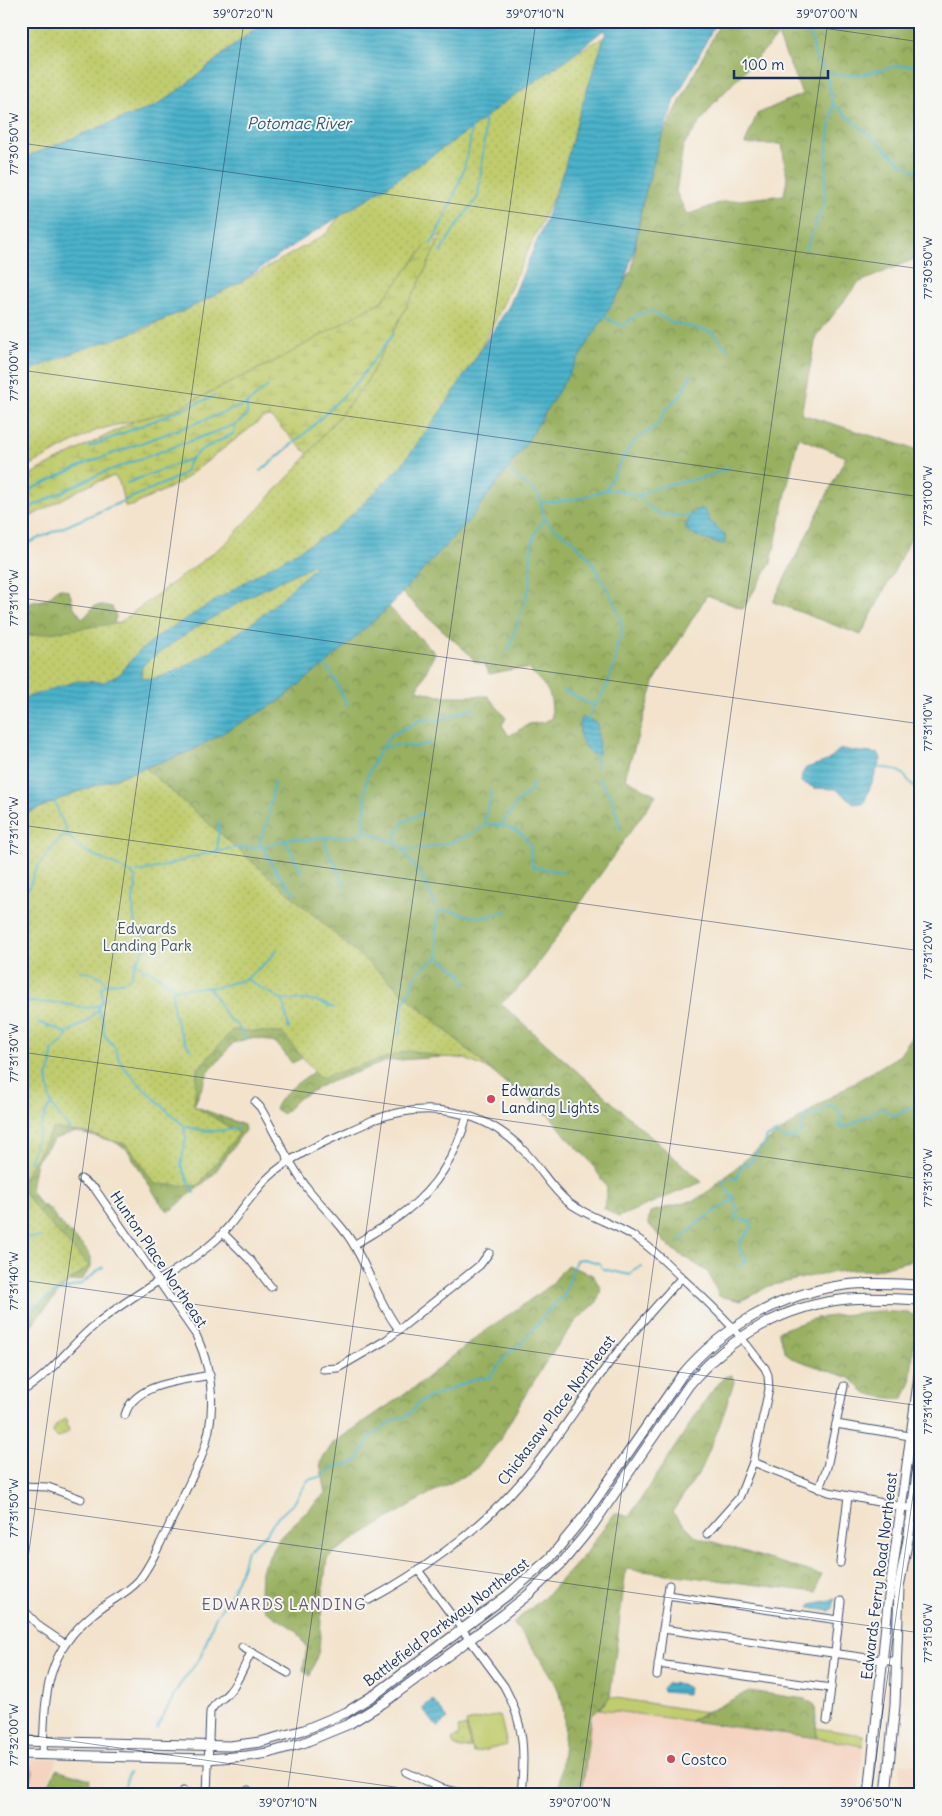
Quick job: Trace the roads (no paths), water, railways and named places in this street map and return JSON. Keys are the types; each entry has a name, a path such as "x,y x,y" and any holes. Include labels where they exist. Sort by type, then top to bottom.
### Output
{"main road":[{"name":"Battlefield Parkway Northeast","path":"21,1741 230,1746 260,1742 332,1720 377,1693 523,1583 561,1546 586,1514 682,1375 702,1354 733,1328 770,1307 816,1291 844,1285 861,1284 921,1285"},
{"name":"Battlefield Parkway Northeast","path":"21,1754 207,1759 268,1753 303,1744 339,1729 367,1714 469,1639 529,1594 561,1564 593,1525 689,1385 713,1360 741,1337 788,1313 826,1302 863,1298 921,1300"},
{"name":"Edwards Ferry Road Northeast","path":"869,1795 882,1660 921,1361"},
{"name":"Edwards Ferry Road Northeast","path":"886,1795 895,1705 899,1587 921,1443"}],"street":[{"path":"255,1102 260,1107 309,1190 337,1220 354,1245 384,1309 399,1330"},
{"path":"21,1392 44,1375 67,1350 98,1323 209,1246 223,1233 258,1187 290,1160 388,1115 409,1110 431,1110 468,1116 506,1135 528,1154 548,1181 568,1202 592,1217 636,1238 654,1252 713,1306 741,1337 765,1368 770,1382 770,1389 752,1462 739,1498 707,1534"},
{"path":"354,1245 405,1212 428,1190 448,1164 468,1116"},
{"name":"Hunton Place Northeast","path":"43,1754 47,1688 56,1661 65,1644 84,1622 130,1589 152,1560 201,1458 212,1415 210,1375 196,1335 95,1189 81,1179"},
{"path":"223,1233 250,1260 271,1286"},
{"path":"322,1369 338,1368 386,1340 480,1265 488,1253"},
{"name":"Chickasaw Place Northeast","path":"369,1600 418,1570 482,1522 514,1490 620,1348 682,1277"},
{"path":"125,1415 128,1405 153,1388 210,1375"},
{"path":"819,1489 827,1467 844,1386"},
{"path":"836,1424 910,1436"},
{"path":"752,1462 819,1489 912,1509"},
{"path":"21,1486 48,1487 81,1500"},
{"path":"840,1563 848,1496"},
{"path":"418,1570 504,1686 516,1711 524,1750 521,1795"},
{"path":"657,1675 669,1585"},
{"path":"668,1595 839,1620"},
{"path":"827,1722 841,1601"},
{"path":"21,1606 40,1627 65,1644"},
{"path":"663,1629 896,1662"},
{"path":"242,1647 288,1673"},
{"path":"207,1795 210,1712 217,1702 227,1695 232,1688 251,1653"},
{"path":"658,1664 830,1688"},
{"path":"406,1772 440,1788 487,1795"}],"water":[{"name":"Potomac River","path":"264,21 717,21 675,100 658,146 641,209 634,250 623,286 524,447 471,518 389,607 325,665 281,700 191,751 21,814 21,699 77,681 104,682 120,674 135,655 158,636 258,574 331,532 355,512 401,466 447,402 509,306 545,222 565,166 578,118 606,32 605,30 601,32 572,56 502,104 471,129 239,283 188,309 126,335 78,351 21,374 21,159 156,106 184,86","holes":["313,565 315,567 267,611 225,642 169,674 153,678 142,678 142,667 150,659 195,628 260,591"]},
{"path":"701,508 705,511 710,521 725,535 725,544 704,539 685,529 690,514"},
{"path":"581,717 597,723 599,753 592,754 582,742 580,737"},
{"path":"839,750 879,754 881,759 862,804 854,803 836,789 815,788 801,782 802,774 806,768 827,761"},
{"path":"835,1599 833,1608 830,1611 809,1608 811,1604"},
{"path":"667,1683 681,1684 688,1688 687,1694 663,1692 662,1688"},
{"path":"433,1700 448,1719 437,1727 422,1708"}],"waterway":[{"path":"797,21 812,39 815,57 826,73 833,104 903,164 921,174"},
{"path":"827,73 854,75 906,65 921,67"},
{"path":"806,249 824,203 827,152 833,105"},
{"path":"440,253 455,228 478,197 485,135 484,118"},
{"path":"431,244 457,188 467,158 471,129"},
{"path":"603,316 624,326 636,315 651,311 673,323 712,332 728,350"},
{"path":"261,471 311,428 358,381 393,334"},
{"path":"606,489 630,446 657,425 667,408 680,396 691,375"},
{"path":"21,494 87,463 247,404 268,386"},
{"path":"89,447 215,396"},
{"path":"21,512 99,474 237,424 247,415 247,404"},
{"path":"21,546 176,478 185,472 191,459 201,450 233,434 236,426"},
{"path":"127,483 190,459"},
{"path":"637,496 659,487 706,476 729,467"},
{"path":"507,470 539,495 544,517 552,527 570,538 589,558 612,597 622,622 621,637 616,645 616,661 606,687 598,702 592,708 588,721"},
{"path":"541,502 556,502 580,498 605,490 617,490 641,498 651,509 662,515 690,516"},
{"path":"508,652 530,585 531,550 535,533 544,519"},
{"path":"325,665 334,677 347,705"},
{"path":"562,690 594,705"},
{"path":"365,831 366,826 363,818 366,808 367,777 377,755 391,735 424,719 439,720 475,708"},
{"path":"385,747 400,745 414,747 430,743"},
{"path":"595,752 597,769"},
{"path":"879,768 888,768 900,772 921,794"},
{"path":"599,779 612,798 620,828"},
{"path":"258,847 267,823 274,782"},
{"path":"501,825 517,803 530,791 533,784"},
{"path":"485,825 492,791"},
{"path":"54,802 66,831 73,841 88,852 129,872"},
{"path":"394,841 403,822 423,813"},
{"path":"217,853 219,821"},
{"path":"403,848 415,850 452,842 473,833 485,825 492,824 511,828 522,834 530,844 533,867 563,872"},
{"path":"137,872 162,867 196,856 233,848 262,847 293,838 305,840 322,837 345,837 367,832 399,844 425,883 436,906 438,913 436,934 439,954 437,958 418,972 402,1007 401,1029 398,1036"},
{"path":"21,898 24,889 29,888 34,874 44,858 68,834"},
{"path":"324,837 345,886"},
{"path":"285,840 302,873"},
{"path":"263,846 273,867 294,893"},
{"path":"131,873 135,877 136,887 133,899 134,920 143,937 145,948 136,962 131,977 126,981 107,984 102,987 103,999 98,1008 103,1021 104,1035 113,1045 122,1065 142,1087 184,1126 186,1139 181,1165 194,1193"},
{"path":"439,912 452,911 480,917 494,915 507,910"},
{"path":"246,979 269,960 277,949"},
{"path":"439,957 461,974 466,985"},
{"path":"136,962 142,966 143,970 156,974 176,989 217,987 246,979 282,1000 314,1000 334,1008"},
{"path":"80,971 99,976 107,984"},
{"path":"174,988 173,1003 176,1021 183,1038 192,1050"},
{"path":"210,989 227,1017 237,1025 246,1039"},
{"path":"27,1002 59,1003 87,1008 99,1005"},
{"path":"283,1002 289,1029"},
{"path":"29,1163 46,1112 51,1105 47,1076 51,1068 52,1051 62,1042 69,1031 85,1023 98,1010"},
{"path":"37,1022 67,1033"},
{"path":"921,1054 916,1057 914,1063 921,1070"},
{"path":"680,1240 701,1220 724,1206 734,1197 724,1187 723,1182 728,1179 736,1179 742,1166 752,1161 757,1151 765,1144 766,1138 778,1132 784,1139 796,1136 801,1133 802,1124 807,1116 817,1114 830,1104 840,1113 839,1126 841,1128 853,1124 881,1108 895,1116 921,1103"},
{"path":"51,1105 72,1132"},
{"path":"184,1126 211,1131 238,1128"},
{"path":"731,1200 738,1210 735,1216 737,1219 749,1221 752,1225 749,1232 739,1243 741,1253 747,1259 740,1266"},
{"path":"21,1238 41,1237"},
{"path":"157,1728 179,1686 200,1658 215,1618 232,1592 247,1550 266,1534 275,1520 294,1503 308,1480 323,1476 334,1466 352,1464 358,1459 371,1436 394,1420 409,1415 419,1402 477,1378 489,1378 510,1351 521,1344 552,1306 564,1296 576,1260 584,1259 599,1263 603,1269 630,1275 635,1269 642,1266"},
{"path":"21,1311 39,1304 58,1292 81,1284 103,1267"},
{"path":"118,1795 124,1788 129,1773"}],"place":[{"name":"Edwards Landing Lights","path":"491,1099"},
{"name":"Costco","path":"671,1759"}],"district":[{"name":"EDWARDS LANDING","path":"284,1604"}],"park label":[{"name":"Edwards Landing Park","path":"147,936"}]}
